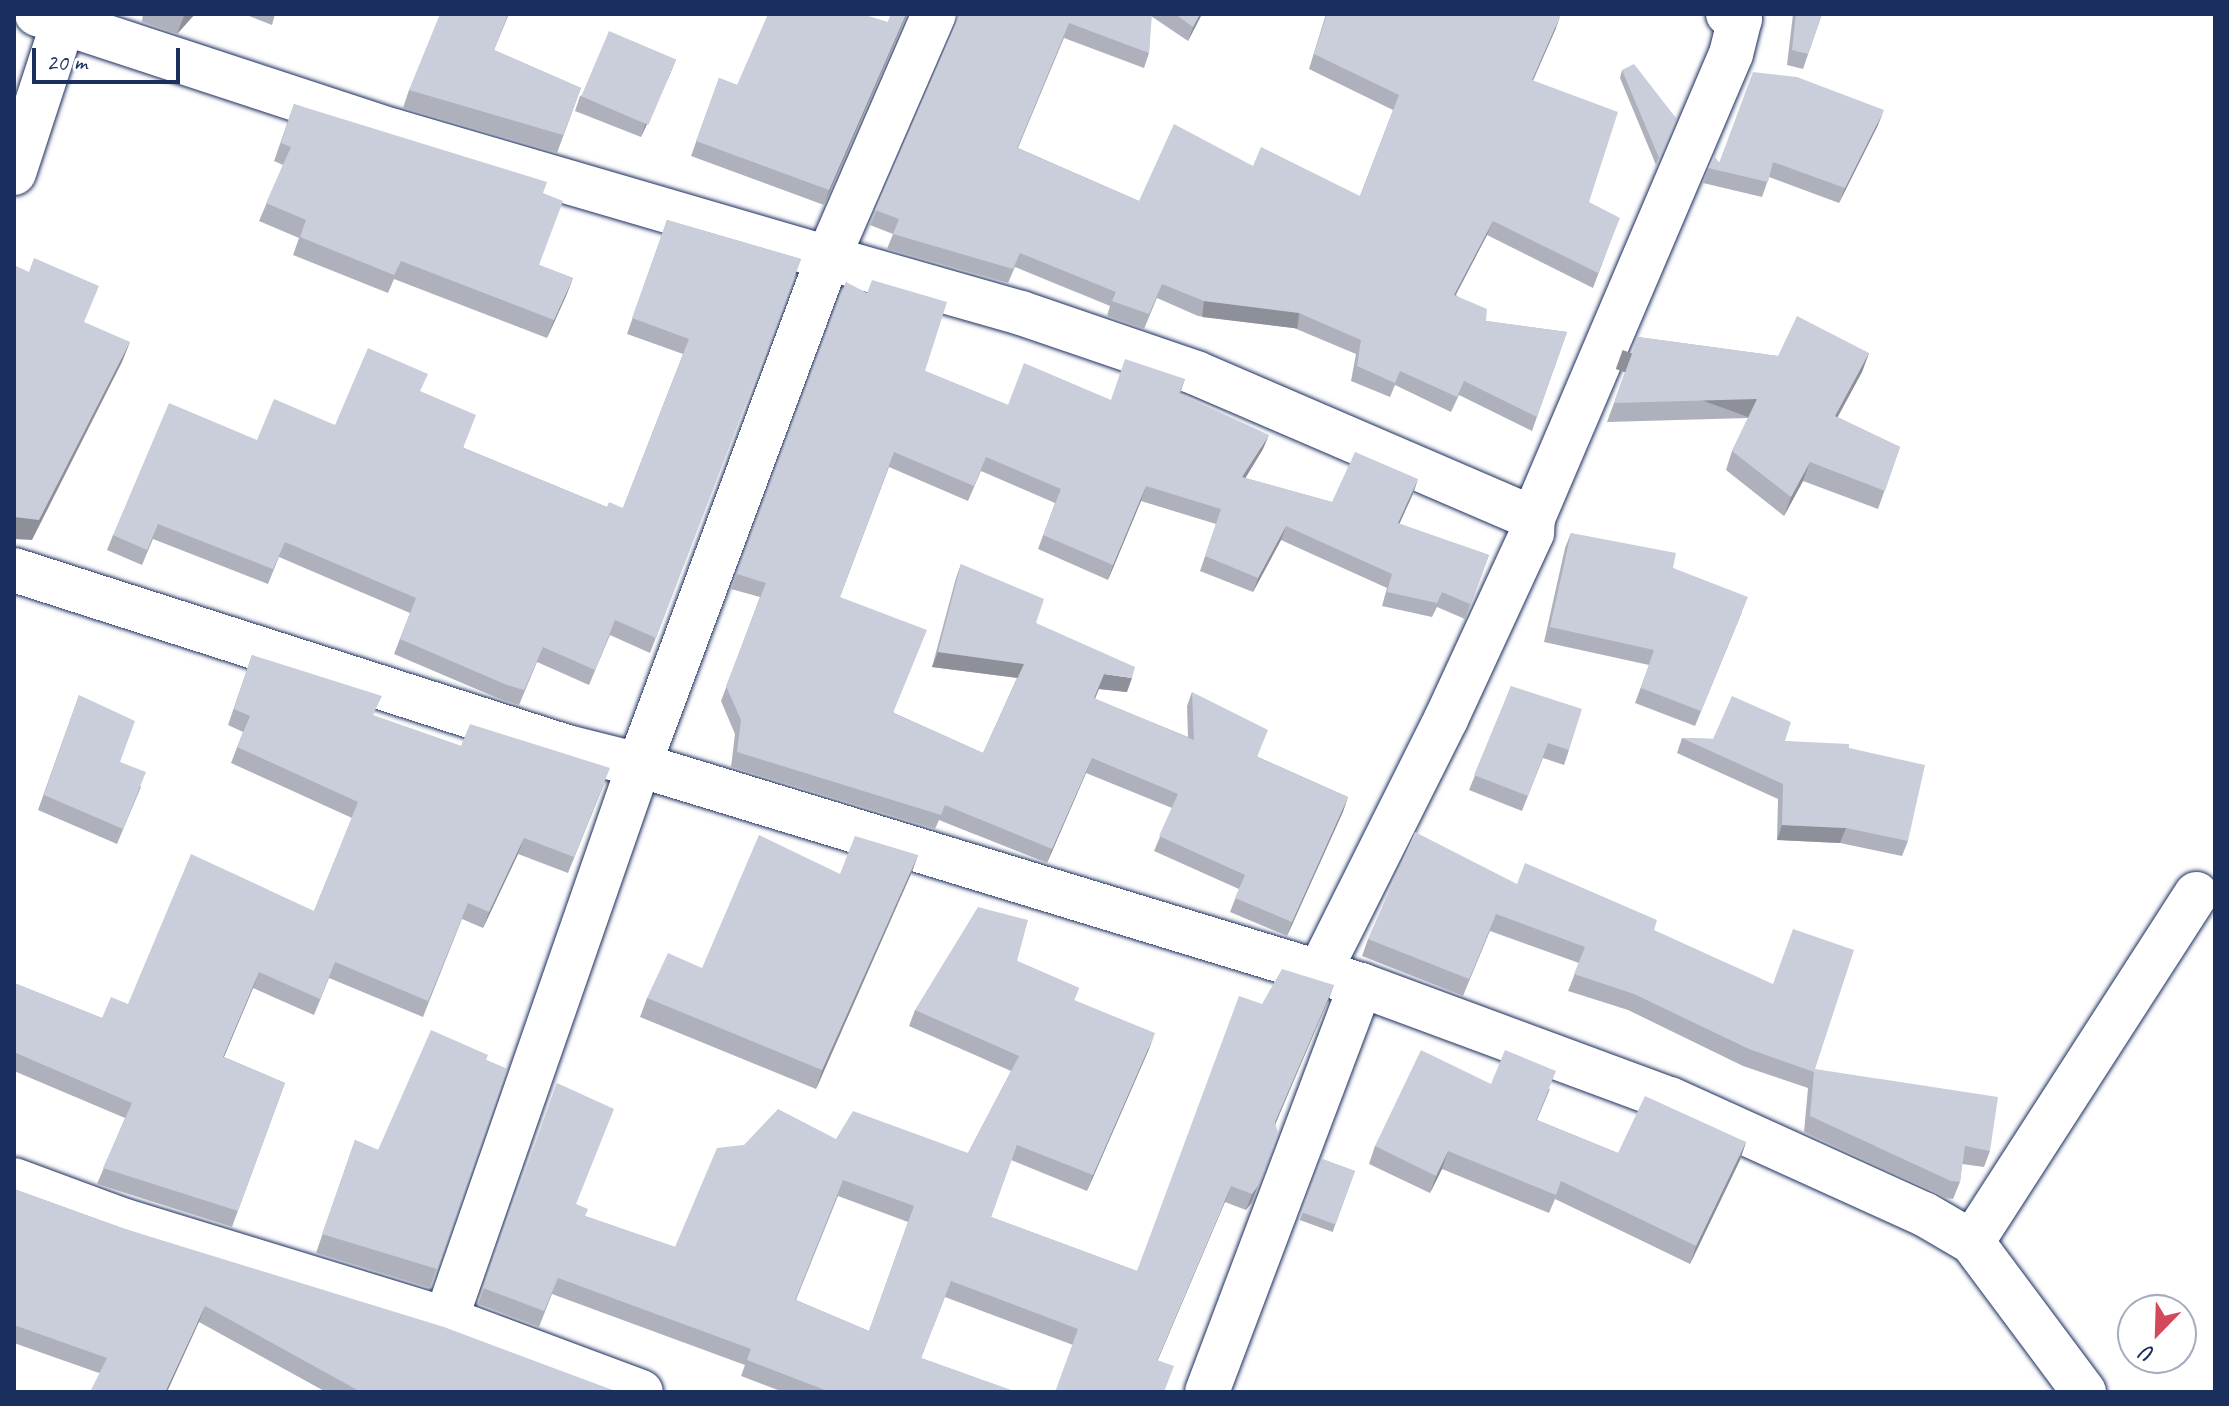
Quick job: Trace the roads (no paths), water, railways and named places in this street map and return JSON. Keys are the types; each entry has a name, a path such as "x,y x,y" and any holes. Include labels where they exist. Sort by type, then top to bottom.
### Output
{"street":[{"path":"446,1319 639,765 828,258 934,14"},
{"path":"1320,971 1446,719 1532,533 1533,518 1731,54 1736,16"},
{"path":"14,173 56,17 393,131 1021,313 1196,373 1533,518"},
{"path":"14,570 567,747 639,765 1320,971 1670,1099 1924,1214 1972,1242 2084,1392"},
{"path":"1972,1242 2196,894"},
{"path":"1207,1392 1361,985"},
{"path":"14,1180 125,1221 446,1319 641,1392"}]}
